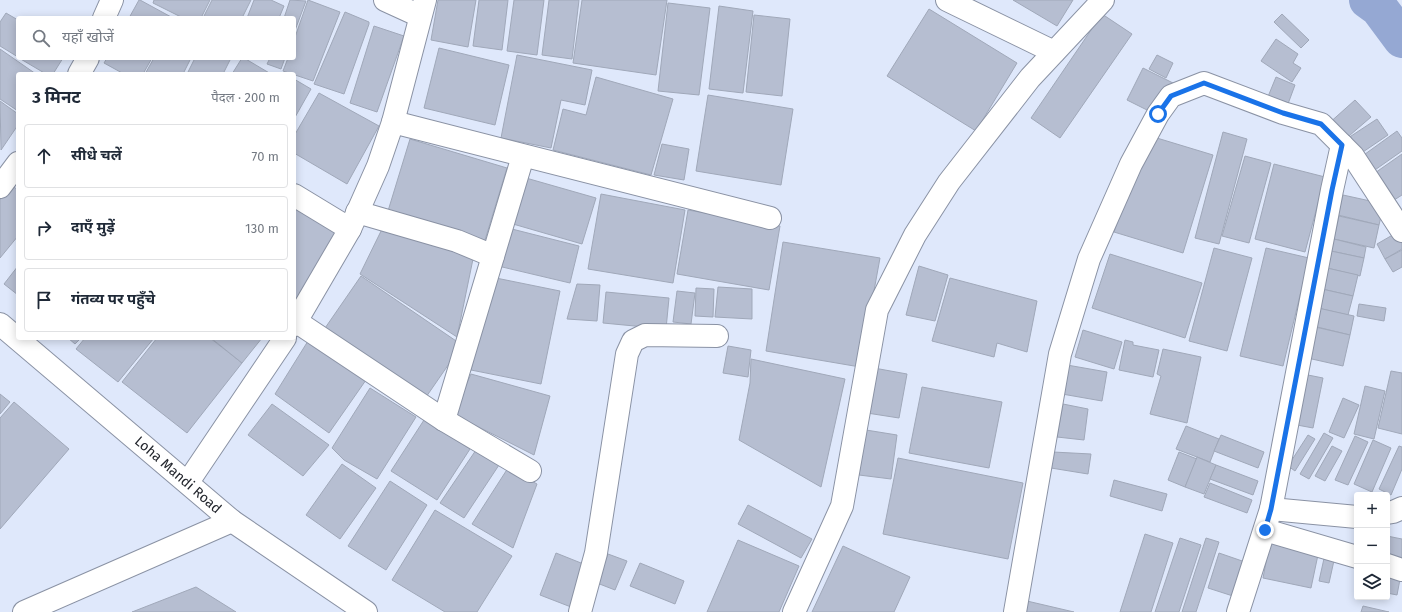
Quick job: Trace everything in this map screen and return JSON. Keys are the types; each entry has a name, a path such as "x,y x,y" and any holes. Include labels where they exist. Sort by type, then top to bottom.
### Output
{"street":[{"path":"105,16 112,0"},
{"path":"296,319 354,220 378,166 393,122 422,8 385,0"},
{"path":"947,0 1054,52"},
{"path":"794,612 842,506 876,310 915,235 949,182 1030,78 1102,0"},
{"path":"1015,612 1060,354 1077,297 1089,259 1131,164 1158,114 1171,96 1204,83 1283,113 1321,124 1353,156 1402,231"},
{"path":"393,122 770,218"},
{"path":"1238,612 1271,509 1342,145"},
{"path":"444,420 524,156"},
{"path":"0,187 16,166"},
{"path":"296,196 354,220 456,241 493,256"},
{"name":"Loha Mandi Road","path":"0,324 16,337"},
{"path":"296,328 530,471"},
{"path":"580,612 596,553 627,354 633,341 645,335 717,336"},
{"name":"Loha Mandi Road","path":"19,340 188,482 232,521 366,612"},
{"path":"188,482 283,340"},
{"path":"1390,512 1402,508"},
{"path":"1271,509 1354,517"},
{"path":"24,612 232,521"},
{"path":"1265,530 1354,556"},
{"path":"1390,566 1402,570"}],"building":[{"path":"140,0 169,16 130,16"},
{"path":"154,0 210,0 202,16 179,16 153,3"},
{"path":"212,0 251,0 243,16 204,16"},
{"path":"254,0 271,0 284,6 280,16 248,16"},
{"path":"290,0 306,1 296,28 296,16 285,16"},
{"path":"308,0 340,12 313,81 296,75 296,72 283,71 287,60 296,60 296,34"},
{"path":"438,0 476,0 468,47 431,40"},
{"path":"479,0 508,0 502,50 473,46"},
{"path":"514,0 544,0 537,55 507,51"},
{"path":"549,0 579,0 572,59 542,55"},
{"path":"582,0 667,0 656,75 573,63"},
{"path":"1013,0 1073,0 1057,26"},
{"path":"668,3 710,8 699,95 658,91"},
{"path":"719,6 753,11 743,93 709,89"},
{"path":"929,9 1017,63 976,131 887,76"},
{"path":"345,12 369,22 369,24 344,94 314,84"},
{"path":"6,13 16,19 16,56 0,46 0,22"},
{"path":"1102,14 1132,34 1060,138 1031,118"},
{"path":"1282,14 1309,40 1301,48 1274,22"},
{"path":"754,15 790,19 782,96 746,92"},
{"path":"374,26 404,36 377,112 350,103"},
{"path":"1276,39 1298,54 1293,63 1301,68 1292,82 1261,61"},
{"path":"439,48 509,65 495,125 424,108"},
{"path":"0,49 33,72 16,72 16,110 0,99"},
{"path":"517,55 592,70 585,105 561,100 551,148 501,138"},
{"path":"1157,55 1173,63 1166,78 1149,69"},
{"path":"22,60 62,60 54,72 43,72"},
{"path":"106,60 151,60 144,72 120,72 104,63"},
{"path":"153,60 190,60 184,72 146,72"},
{"path":"194,60 230,60 224,72 188,72"},
{"path":"241,60 247,60 268,72 233,72"},
{"path":"269,60 284,60 281,69 267,64"},
{"path":"1143,68 1173,83 1157,115 1127,100"},
{"path":"596,77 673,99 651,175 553,150 563,109 586,115"},
{"path":"1276,77 1295,85 1285,112 1265,104"},
{"path":"296,80 311,89 296,115"},
{"path":"319,93 379,126 347,184 296,154 296,133"},
{"path":"708,95 793,109 781,185 696,171"},
{"path":"1355,100 1371,117 1342,142 1327,125"},
{"path":"0,101 16,113 16,128 1,150"},
{"path":"1377,119 1388,135 1357,156 1345,140"},
{"path":"1397,131 1402,138 1402,151 1372,172 1361,157"},
{"path":"1223,132 1247,139 1219,244 1195,238"},
{"path":"1147,135 1213,155 1183,253 1114,232"},
{"path":"410,139 507,168 485,240 388,211"},
{"path":"662,144 689,149 684,180 654,175"},
{"path":"1402,154 1402,195 1391,202 1372,175"},
{"path":"1245,156 1271,163 1249,243 1222,236"},
{"path":"1274,164 1325,177 1305,252 1255,239"},
{"path":"526,178 596,198 582,244 513,224"},
{"path":"11,185 16,189 16,238 0,258 0,200"},
{"path":"601,194 685,210 673,283 588,269"},
{"path":"1343,195 1384,204 1379,225 1338,215"},
{"path":"296,205 340,229 298,303 296,302"},
{"path":"688,210 780,226 769,290 677,274"},
{"path":"1339,216 1379,225 1374,248 1334,239"},
{"path":"384,225 473,259 457,337 360,274"},
{"path":"508,228 579,246 570,283 498,266"},
{"path":"1396,233 1402,243 1402,249 1385,259 1377,244"},
{"path":"1334,239 1366,247 1364,258 1331,251"},
{"path":"783,242 880,258 860,367 766,351"},
{"path":"1214,248 1252,258 1227,351 1189,341"},
{"path":"1266,248 1309,258 1283,366 1240,356"},
{"path":"1402,250 1402,267 1393,272 1385,259"},
{"path":"1331,251 1364,258 1360,276 1327,268"},
{"path":"1110,254 1202,283 1185,338 1092,308"},
{"path":"919,266 948,275 935,321 906,315"},
{"path":"1327,268 1358,275 1353,296 1322,289"},
{"path":"16,269 16,293 4,284"},
{"path":"361,276 462,345 424,400 323,331"},
{"path":"491,277 560,291 541,384 471,370"},
{"path":"950,278 1037,301 1027,352 997,343 994,357 932,341"},
{"path":"577,284 600,285 597,321 567,319"},
{"path":"718,287 752,289 752,319 715,317"},
{"path":"696,288 714,289 713,317 695,316"},
{"path":"1322,289 1353,296 1348,315 1318,308"},
{"path":"677,291 695,293 691,324 673,322"},
{"path":"606,292 669,298 666,329 603,323"},
{"path":"1359,304 1386,308 1384,321 1357,316"},
{"path":"1318,308 1354,316 1350,335 1313,326"},
{"path":"1311,326 1350,335 1343,366 1303,357"},
{"path":"1083,330 1122,342 1114,369 1075,357"},
{"path":"70,340 79,340 75,344"},
{"path":"83,340 152,340 118,382 76,349"},
{"path":"155,340 213,340 242,363 187,433 122,382"},
{"path":"213,340 260,340 242,363"},
{"path":"1125,340 1133,342 1133,345 1159,350 1153,377 1119,370"},
{"path":"308,341 366,380 329,433 275,394"},
{"path":"728,346 751,350 748,377 723,373"},
{"path":"1163,349 1201,357 1187,423 1150,414 1161,376 1157,374"},
{"path":"751,359 845,379 821,487 739,440 750,383"},
{"path":"1067,365 1107,372 1102,401 1062,394"},
{"path":"874,368 907,374 899,418 867,413"},
{"path":"1391,371 1402,373 1402,434 1378,428"},
{"path":"471,374 550,396 534,455 453,414"},
{"path":"1308,375 1323,378 1313,428 1297,425"},
{"path":"1365,386 1385,391 1374,439 1354,434"},
{"path":"922,387 1002,402 989,468 909,453"},
{"path":"370,388 416,417 377,479 344,460 332,448"},
{"path":"0,394 10,402 0,414"},
{"path":"1343,398 1359,405 1344,438 1329,432"},
{"path":"14,402 69,449 0,529 0,418"},
{"path":"272,404 329,445 303,476 248,435"},
{"path":"1063,404 1088,409 1084,440 1057,437"},
{"path":"424,420 470,449 437,500 391,471"},
{"path":"1186,426 1219,439 1210,462 1176,449"},
{"path":"866,430 897,435 891,479 859,475"},
{"path":"1324,433 1333,438 1309,479 1300,474"},
{"path":"1221,435 1264,452 1258,468 1214,451"},
{"path":"1308,435 1315,439 1295,471 1288,466"},
{"path":"1355,436 1368,442 1348,485 1335,480"},
{"path":"1373,440 1391,448 1372,492 1354,484"},
{"path":"1332,446 1342,451 1325,481 1315,476"},
{"path":"1399,446 1402,447 1402,469 1391,495 1390,492 1385,492 1379,489"},
{"path":"476,450 499,465 464,518 440,503"},
{"path":"1053,452 1091,454 1088,474 1051,468"},
{"path":"1179,452 1197,459 1185,487 1168,480"},
{"path":"1197,457 1216,465 1204,494 1185,487"},
{"path":"898,458 1023,483 1008,559 883,534"},
{"path":"342,464 376,488 340,539 306,515"},
{"path":"1216,465 1258,481 1253,495 1210,479"},
{"path":"508,468 537,484 513,548 472,524"},
{"path":"1114,480 1167,494 1162,511 1110,496"},
{"path":"390,481 427,505 386,570 348,546"},
{"path":"1210,483 1252,500 1247,513 1204,497"},
{"path":"748,505 812,539 801,558 738,524"},
{"path":"435,510 512,556 477,612 445,612 392,580"},
{"path":"1145,534 1173,543 1151,612 1120,612"},
{"path":"1390,537 1402,539 1402,560 1390,558"},
{"path":"1180,538 1201,545 1179,612 1155,612"},
{"path":"1206,538 1219,542 1196,612 1182,612"},
{"path":"738,540 799,566 779,612 707,612"},
{"path":"1270,541 1319,550 1311,588 1263,578"},
{"path":"843,546 910,577 894,612 812,612"},
{"path":"556,553 586,565 571,607 540,595"},
{"path":"1219,553 1248,563 1236,597 1208,588"},
{"path":"608,554 627,561 615,590 597,583"},
{"path":"1325,554 1335,556 1329,583 1319,581"},
{"path":"640,563 684,581 675,604 630,586"},
{"path":"1390,572 1401,574 1397,595 1390,594"},
{"path":"196,587 236,612 132,612"},
{"path":"1027,601 1074,612 1024,612"},
{"path":"1363,606 1389,612 1361,612"}],"waterway":[{"path":"1368,0 1379,8 1402,39"}],"route":[{"path":"1158,114 1171,96 1204,83 1283,113 1321,124 1342,145 1271,509 1265,530"}]}
